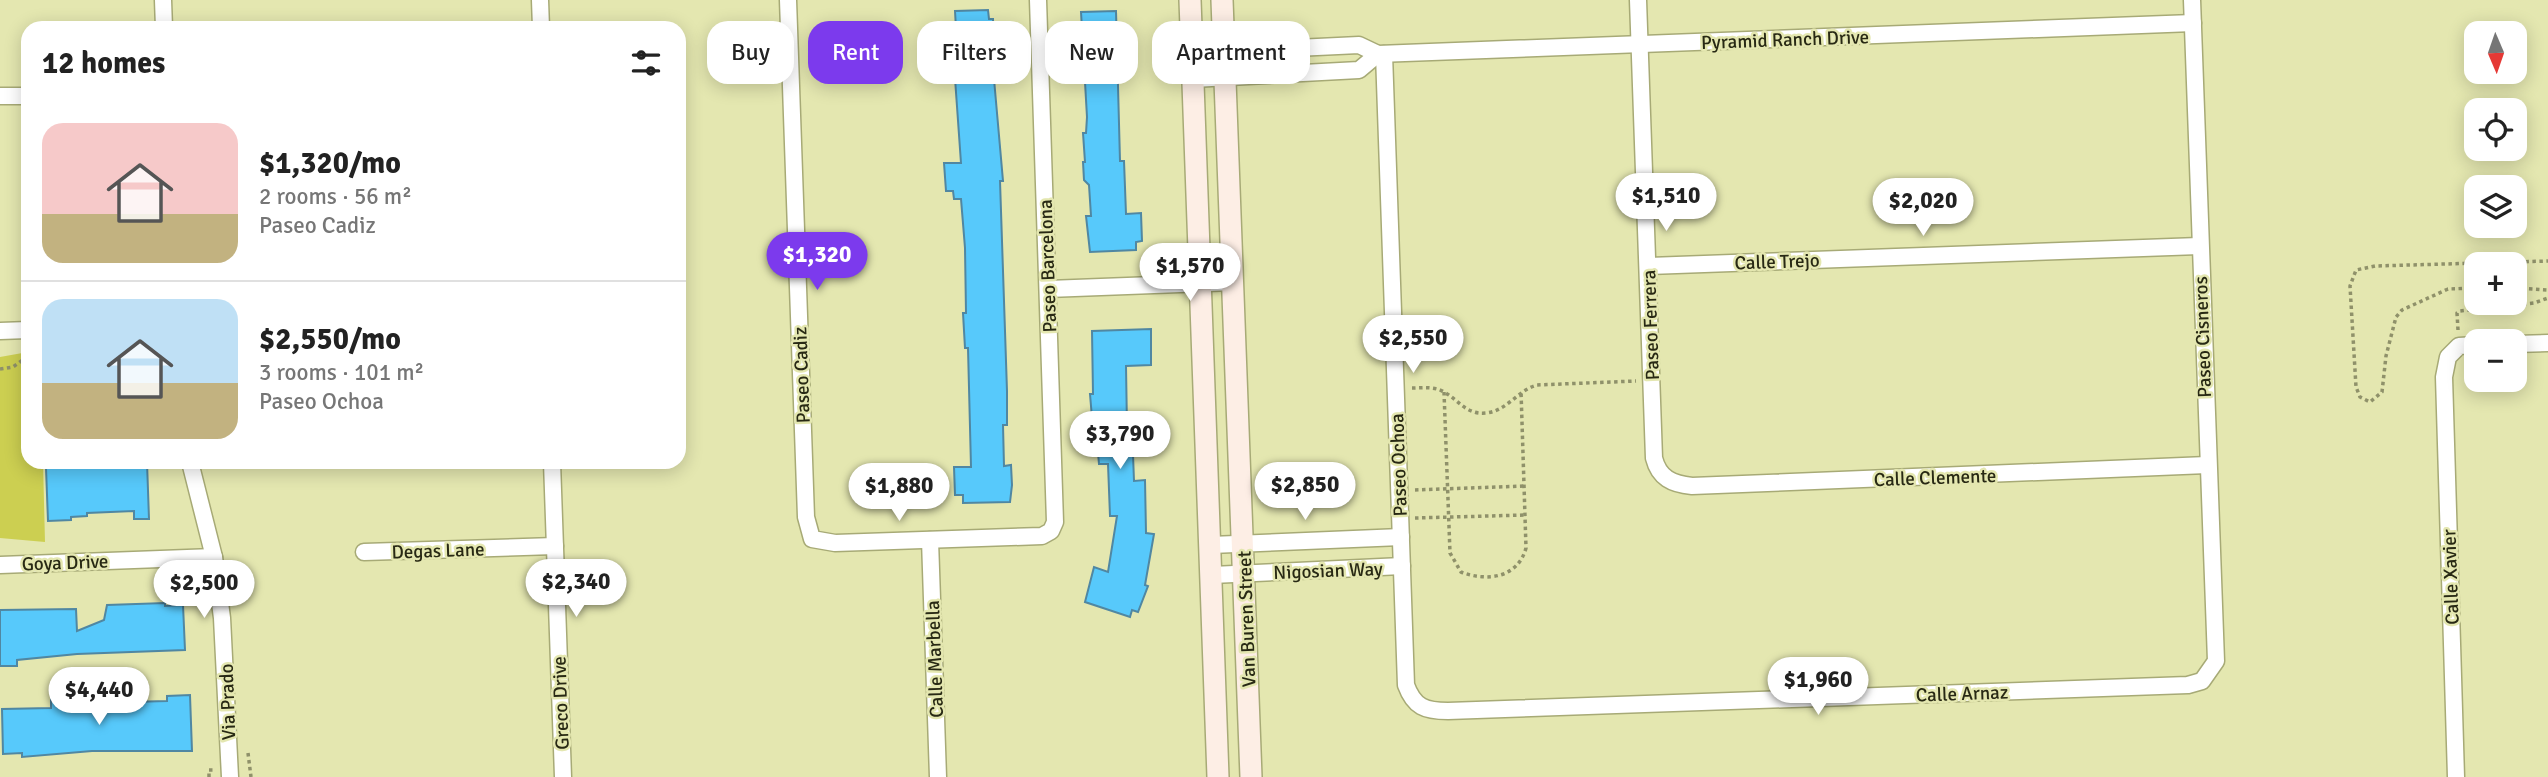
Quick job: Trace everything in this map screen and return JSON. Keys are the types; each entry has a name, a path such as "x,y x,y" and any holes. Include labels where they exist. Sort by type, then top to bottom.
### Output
{"street":[{"path":"163,0 164,21"},
{"path":"540,0 541,21"},
{"name":"Paseo Cadiz","path":"788,0 806,517 812,539 821,543 930,540"},
{"name":"Paseo Barcelona","path":"930,540 1028,537 1051,531 1055,508 1038,0"},
{"name":"Van Buren Street","path":"1190,0 1191,21"},
{"name":"Van Buren Street","path":"1222,0 1223,21"},
{"name":"Paseo Ferrera","path":"1639,0 1654,457 1657,470 1665,478"},
{"name":"Paseo Cisneros","path":"2192,0 2216,661 2211,672"},
{"name":"Pyramid Ranch Drive","path":"1310,47 1359,45 1381,54 2193,23"},
{"name":"Pyramid Ranch Drive","path":"1310,73 1359,70 1381,54"},
{"name":"Paseo Ochoa","path":"1381,54 1406,685 1416,705"},
{"name":"Van Buren Street","path":"1194,84 1218,777"},
{"name":"Van Buren Street","path":"1226,84 1251,777"},
{"path":"0,96 21,96"},
{"name":"Calle Trejo","path":"1649,266 2199,246"},
{"path":"1048,289 1233,282"},
{"path":"0,331 21,330"},
{"path":"2527,344 2548,343"},
{"path":"2459,346 2464,346"},
{"name":"Calle Xavier","path":"2456,777 2444,377 2448,357 2459,346"},
{"name":"Calle Clemente","path":"1665,478 1676,484 1692,486 2207,465"},
{"name":"Via Prado","path":"192,469 214,557 227,670 230,777"},
{"name":"Greco Drive","path":"552,469 563,777"},
{"name":"Nigosian Way","path":"1210,545 1401,537"},
{"name":"Calle Marbella","path":"930,540 938,777"},
{"name":"Degas Lane","path":"364,552 555,546"},
{"name":"Goya Drive","path":"0,565 214,557"},
{"name":"Nigosian Way","path":"1212,575 1402,566"},
{"name":"Calle Arnaz","path":"1416,705 1429,711 1448,711 2188,685 2202,681 2211,672"}],"path":[{"path":"2527,262 2548,261"},
{"path":"2464,263 2375,266 2356,270 2350,286 2356,387 2360,397 2370,402 2382,392 2386,356 2396,317 2402,310 2448,289 2464,288"},
{"path":"2527,289 2548,290"},
{"path":"2459,346 2457,313 2460,310 2534,303 2548,299"},
{"path":"0,369 13,367 21,361"},
{"path":"1395,388 1431,387 1444,392 1462,408 1487,413 1509,403 1521,391 1538,385 1652,381"},
{"path":"1444,392 1450,553 1453,563 1461,572 1489,577 1507,574 1523,558 1525,486 1521,391"},
{"path":"1399,490 1525,486"},
{"path":"1400,519 1525,515"},
{"path":"248,753 251,777"},
{"path":"209,770 209,777"}],"shaded area":[{"path":"21,353 21,469 43,469 45,542 0,538 0,357"}],"building":[{"path":"988,10 989,19 993,21 956,21 955,11"},
{"path":"1116,11 1116,21 1082,21 1081,12"},
{"path":"955,84 994,84 1003,181 1000,181 1007,425 1003,425 1004,466 1011,465 1010,502 963,503 963,495 955,495 954,467 971,467 968,348 965,348 963,313 966,313 965,248 961,199 954,199 953,191 946,191 944,163 961,163"},
{"path":"1085,84 1118,84 1120,161 1124,161 1126,214 1141,213 1142,241 1136,242 1136,250 1090,252 1086,216 1091,216 1089,185 1084,180 1083,162 1083,133 1086,133"},
{"path":"1151,329 1151,365 1126,366 1127,428 1132,428 1134,481 1145,480 1146,533 1154,534 1145,585 1148,586 1138,612 1132,610 1130,617 1085,602 1094,567 1108,572 1117,516 1110,516 1108,464 1099,464 1097,442 1094,442 1090,394 1093,394 1092,331"},
{"path":"46,469 147,469 149,519 134,519 134,511 87,513 87,516 71,517 71,520 48,521"},
{"path":"165,603 165,606 183,605 185,650 77,654 17,660 17,666 0,666 0,610 76,609 77,631 104,620 107,605"},
{"path":"190,695 192,751 92,751 22,757 22,753 3,754 2,709 51,708 51,698 76,698 90,700 91,703 167,701 167,696"}]}
